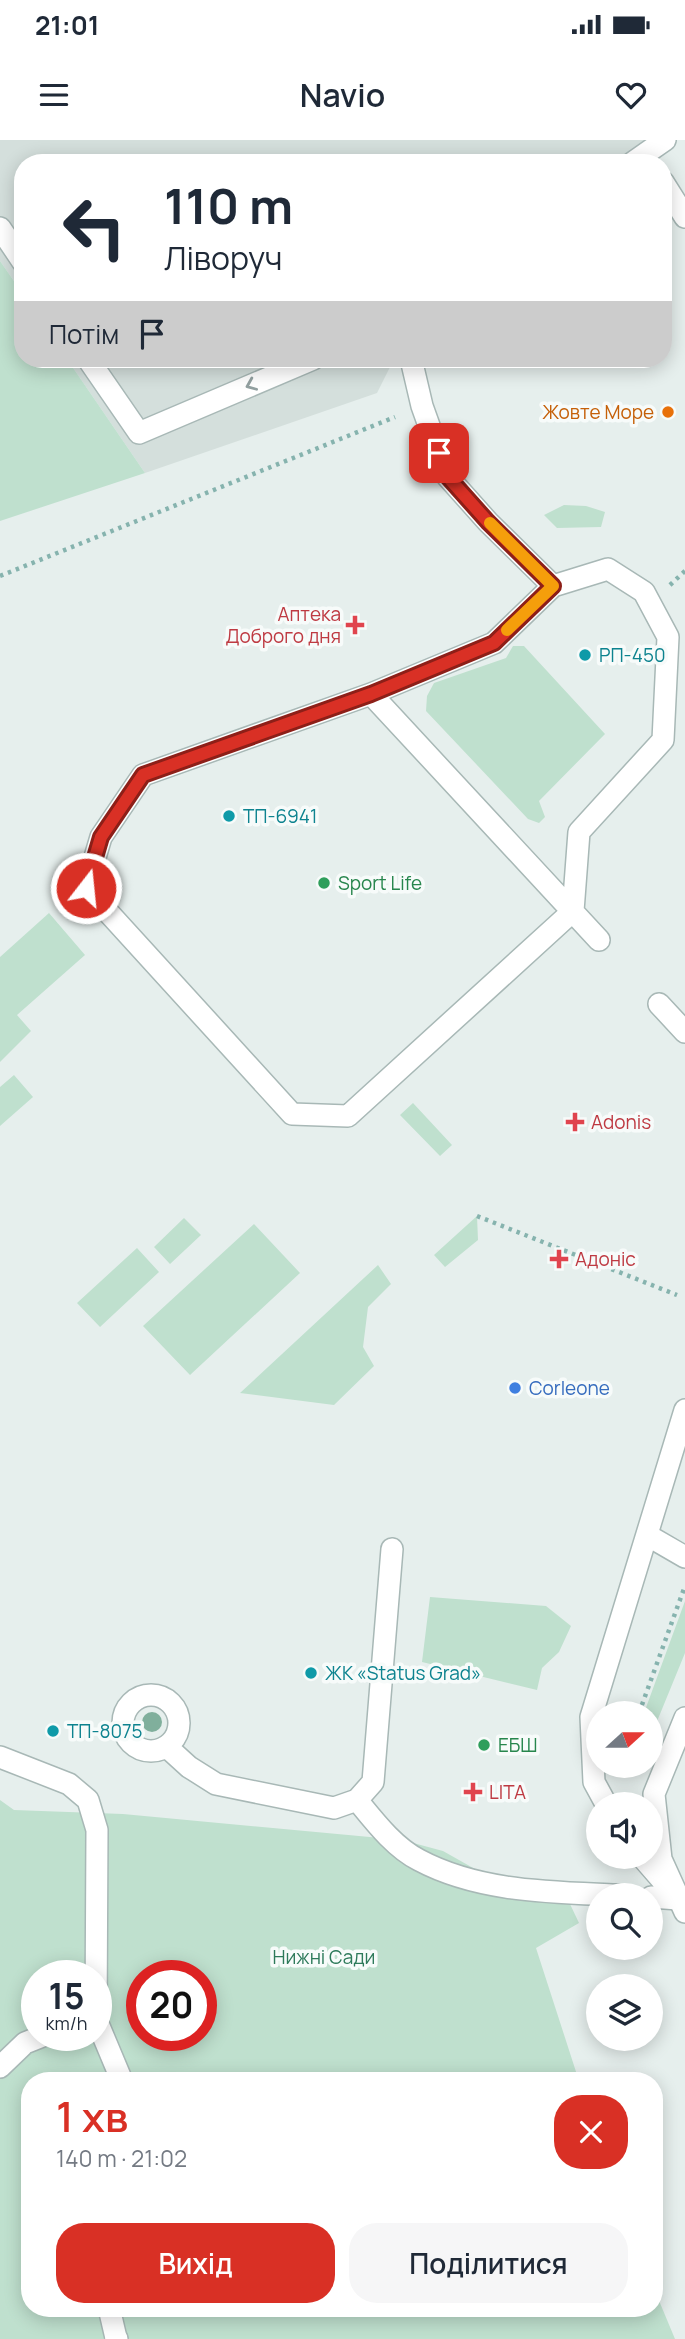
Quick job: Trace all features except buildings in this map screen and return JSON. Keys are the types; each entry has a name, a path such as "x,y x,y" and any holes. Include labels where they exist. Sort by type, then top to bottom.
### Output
{"street":[{"path":"643,154 665,140"},
{"path":"672,196 685,217"},
{"path":"0,228 14,249"},
{"path":"94,368 139,433 292,368"},
{"path":"413,368 422,406 447,476 488,522 553,586"},
{"path":"608,569 644,592 668,636 663,740 579,832 573,911 348,1116 292,1114 86,888 101,837 143,775 371,694 494,643 553,586 608,569"},
{"path":"371,694 599,940"},
{"path":"659,1004 685,1032"},
{"path":"599,1792 594,1782 592,1717 685,1410"},
{"path":"647,1535 685,1557"},
{"path":"167,1747 189,1767 216,1784 334,1808 357,1800 373,1782 392,1549"},
{"path":"683,1902 661,1859 654,1794 685,1718"},
{"path":"0,1757 69,1784 88,1800 97,1830 96,2019 118,2072"},
{"path":"357,1800 380,1829 418,1860 476,1882 586,1893"},
{"path":"653,1869 683,1902"},
{"path":"663,1899 683,1902"},
{"path":"0,2067 21,2047"},
{"path":"111,2317 117,2338"}],"path":[{"path":"0,576 422,406"},
{"path":"668,587 685,571"},
{"path":"477,1216 677,1296"},
{"path":"643,1701 685,1584"}],"shaded area":[{"path":"0,140 655,140 636,154 14,154 14,281 0,261"},
{"path":"73,368 390,368 377,393 145,473"}],"green space":[{"path":"0,261 14,281 14,368 73,368 145,473 0,521"},
{"path":"564,505 586,506 605,512 601,527 557,528 544,515"},
{"path":"513,646 524,646 605,734 539,801 545,817 539,823 528,819 426,711 427,696 434,683 506,658"},
{"path":"49,913 85,955 17,1015 31,1031 0,1062 0,957"},
{"path":"14,1075 33,1097 0,1126 0,1087"},
{"path":"413,1103 452,1145 440,1156 400,1115"},
{"path":"477,1216 478,1240 445,1267 434,1255"},
{"path":"184,1218 201,1235 170,1264 154,1247"},
{"path":"254,1224 300,1273 190,1375 143,1326"},
{"path":"137,1248 159,1272 100,1327 77,1303"},
{"path":"378,1265 391,1284 368,1307 363,1347 374,1366 334,1405 240,1393"},
{"path":"430,1597 546,1606 571,1626 559,1652 542,1668 537,1690 422,1662"},
{"path":"685,1601 685,1653 663,1707 663,1701 648,1701"},
{"name":"Нижні Сади","path":"0,1800 14,1810 123,1814 402,1840 443,1851 482,1873 561,1885 579,1923 536,1948 576,2072 21,2072 21,2317 663,2317 663,2310 675,2339 0,2339"}],"slow traffic":[{"path":"490,523 553,586 507,630"}],"place":[{"name":"Жовте Море","path":"668,412"},
{"name":"Аптека Доброго дня","path":"355,625"},
{"name":"РП-450","path":"585,655"},
{"name":"ТП-6941","path":"229,816"},
{"name":"Sport Life","path":"324,883"},
{"name":"Adonis","path":"575,1122"},
{"name":"Адоніс","path":"559,1259"},
{"name":"Corleone","path":"515,1388"},
{"name":"ЖК «Status Grad»","path":"311,1673"},
{"name":"ТП-8075","path":"53,1731"},
{"name":"ЕБШ","path":"484,1745"},
{"name":"LITA","path":"473,1792"}],"route":[{"path":"86,888 101,837 143,775 371,694 494,643 553,586 488,522 447,476 439,453"}]}
